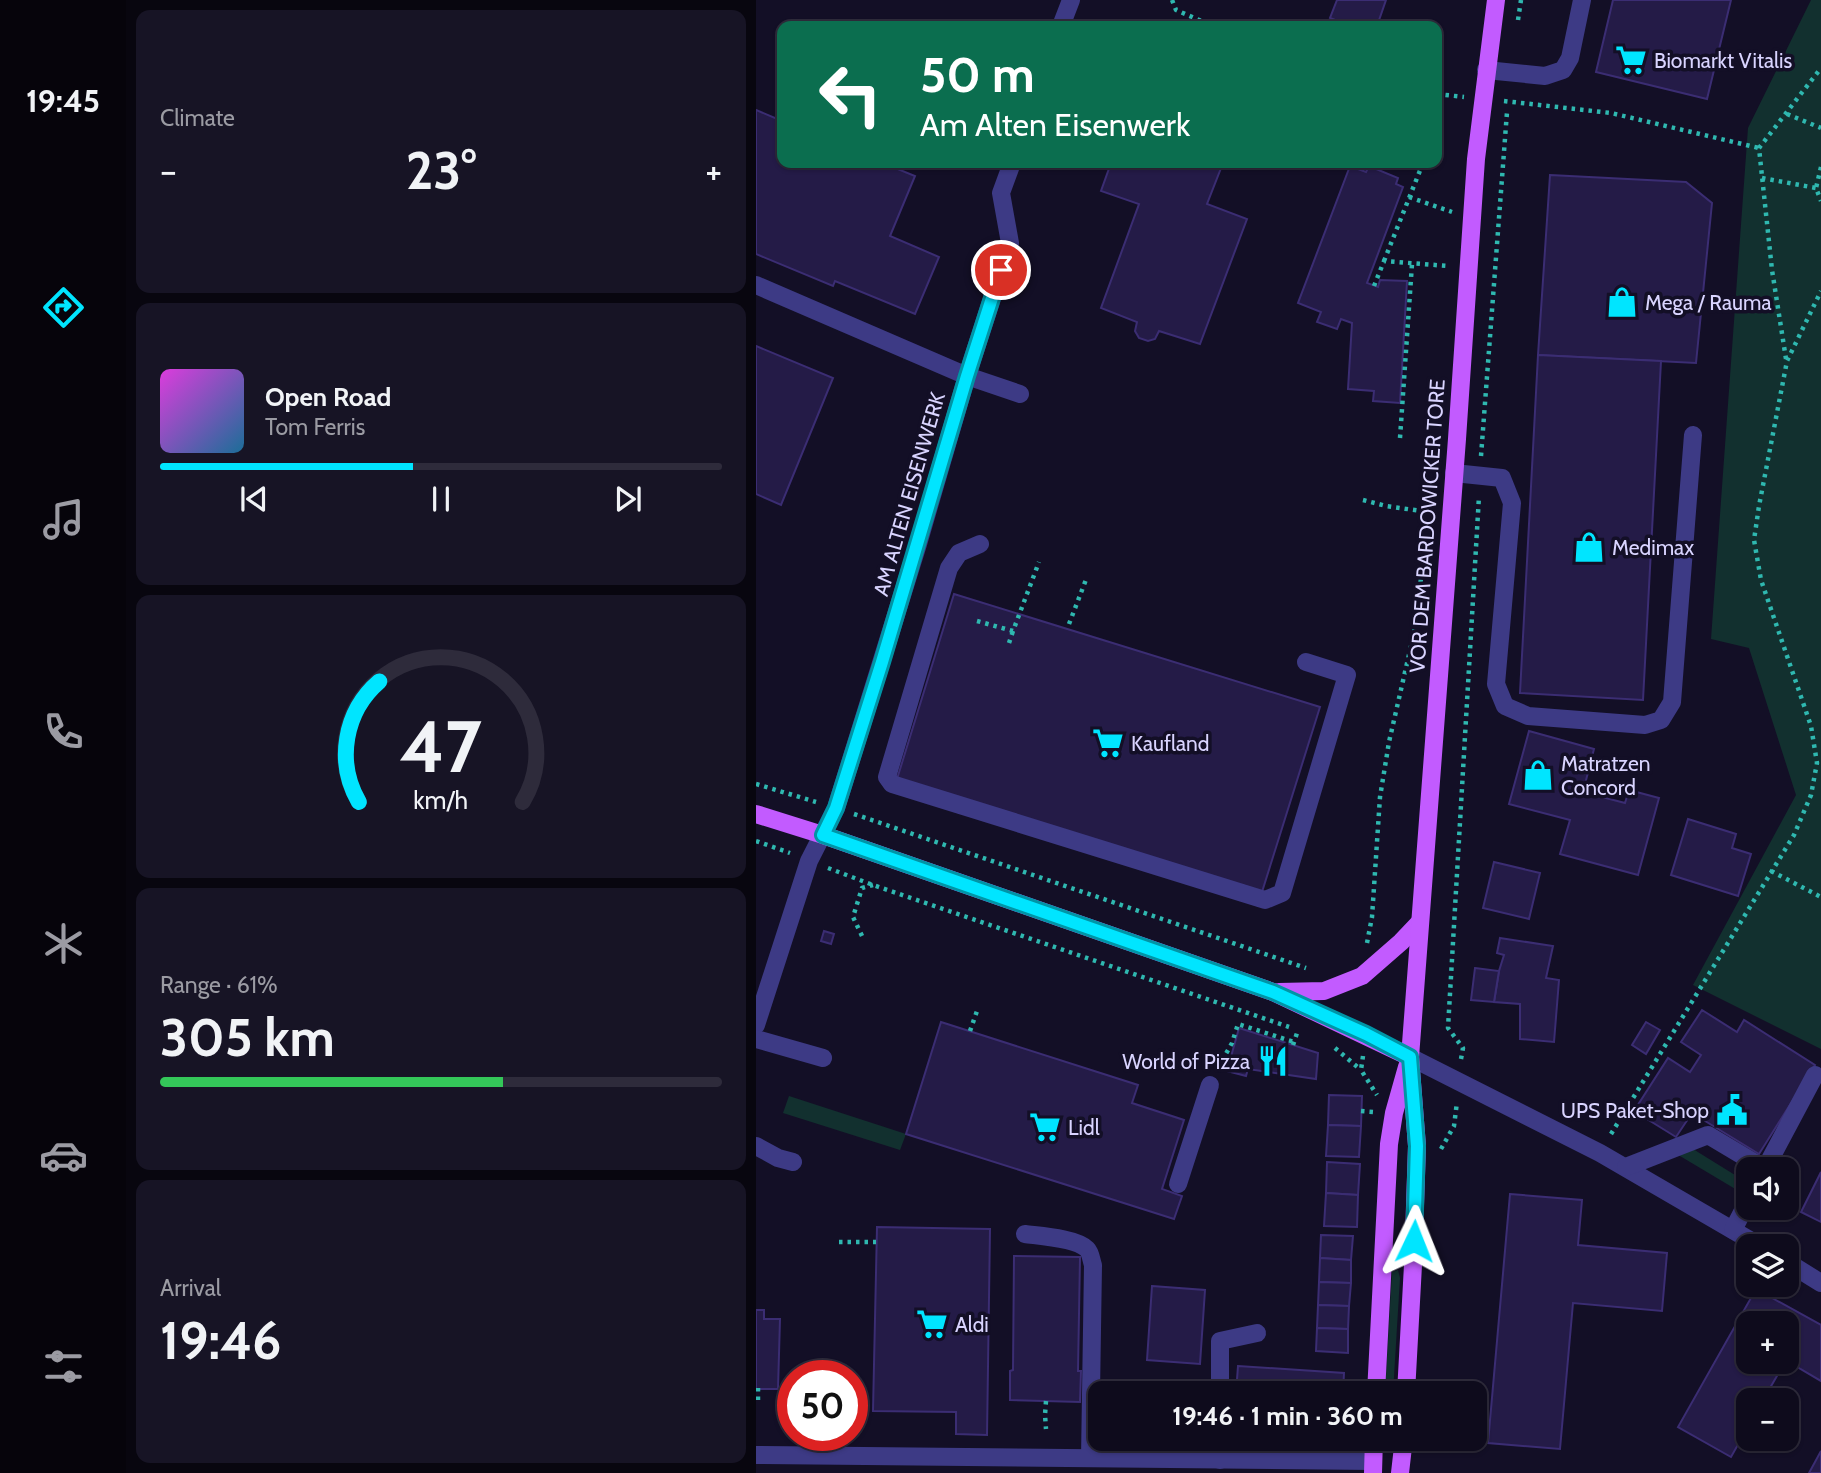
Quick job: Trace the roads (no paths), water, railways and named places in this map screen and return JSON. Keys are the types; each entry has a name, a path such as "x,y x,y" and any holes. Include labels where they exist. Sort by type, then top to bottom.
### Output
{"main road":[{"name":"VOR DEM BARDOWICKER TORE","path":"1407,1381 1417,1146 1410,1057 1476,159 1496,0"},
{"path":"756,814 1273,992 1410,1057"},
{"path":"1273,992 1324,990 1362,976 1420,922"},
{"name":"VOR DEM BARDOWICKER TORE","path":"1377,1381 1389,1144 1394,1113 1410,1057"},
{"path":"1401,1473 1403,1451"}],"street":[{"path":"1063,21 1071,0"},
{"path":"1486,70 1545,76 1563,70 1570,58 1582,0"},
{"name":"AM ALTEN EISENWERK","path":"756,1025 809,861 836,808 1010,243 1001,193 1010,168"},
{"path":"756,285 967,376 1020,394"},
{"path":"1454,474 1502,478 1512,503 1496,684 1505,706 1528,716 1645,725 1661,720 1672,702 1693,435"},
{"path":"980,544 959,553 949,568 887,777 892,784 1265,900 1282,893 1347,676 1306,662"},
{"path":"756,1039 822,1058"},
{"path":"1410,1057 1600,1153 1740,1234"},
{"path":"1771,1157 1815,1075"},
{"path":"1178,1184 1210,1084"},
{"path":"1626,1167 1708,1135 1745,1157"},
{"path":"756,1146 778,1158 793,1162"},
{"path":"1733,1230 1738,1220"},
{"path":"1025,1234 1076,1242 1087,1249 1093,1265 1090,1458"},
{"path":"1799,1269 1821,1283"},
{"path":"1220,1381 1220,1341 1257,1332"},
{"path":"1220,1451 1220,1460"},
{"path":"756,1455 1048,1465 1090,1458 1220,1460 1286,1467 1373,1467"}],"place":[{"name":"Biomarkt Vitalis","path":"1631,60"},
{"name":"Mega / Rauma","path":"1622,302"},
{"name":"Medimax","path":"1589,547"},
{"name":"Kaufland","path":"1108,743"},
{"name":"Matratzen Concord","path":"1538,775"},
{"name":"World of Pizza","path":"1273,1061"},
{"name":"UPS Paket-Shop","path":"1732,1110"},
{"name":"Lidl","path":"1045,1127"},
{"name":"Aldi","path":"932,1324"}]}
